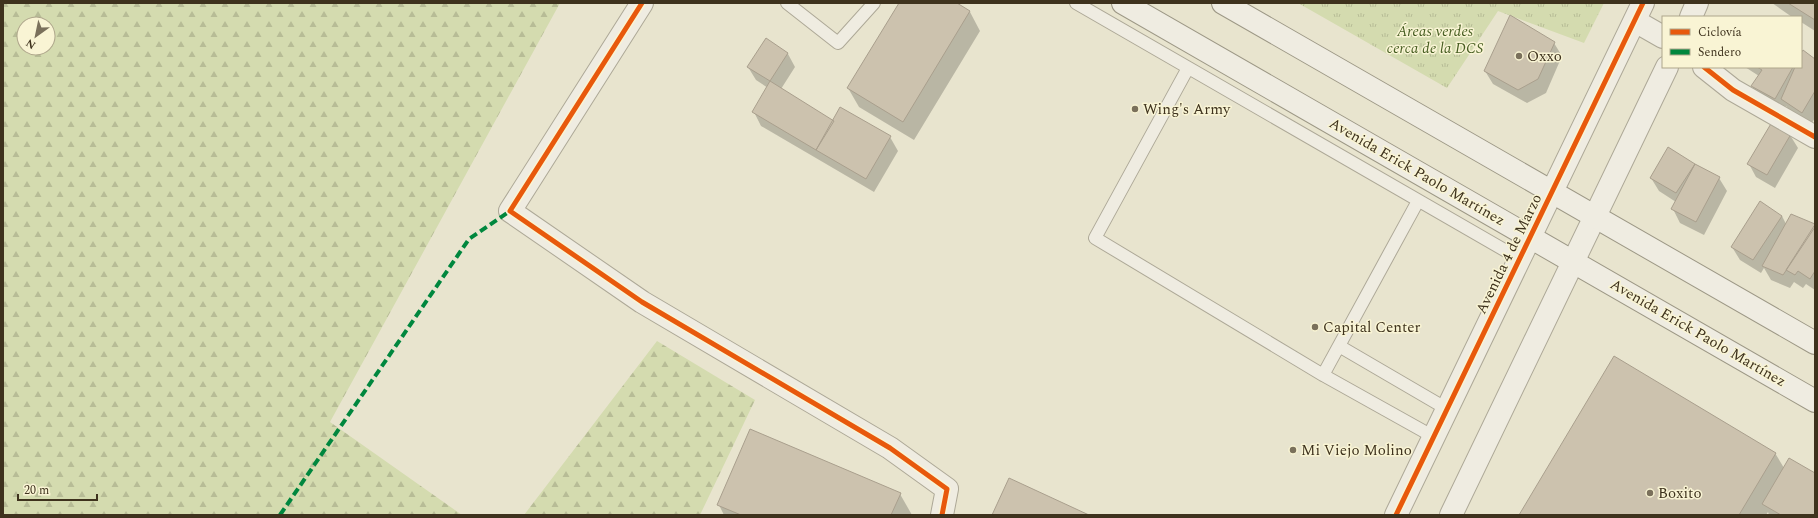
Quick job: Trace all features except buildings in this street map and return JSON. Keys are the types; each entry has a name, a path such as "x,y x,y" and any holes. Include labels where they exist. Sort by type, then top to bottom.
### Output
{"street":[{"path":"642,3 510,211 642,302 890,448 947,489 942,515"},
{"name":"Avenida Erick Paolo Martínez","path":"1123,3 1815,401"},
{"path":"1223,3 1815,343"},
{"path":"1691,16 1697,3"},
{"path":"1639,12 1662,36"},
{"name":"Avenida 4 de Marzo","path":"1396,515 1639,12"},
{"path":"1451,515 1667,68"},
{"path":"1705,68 1733,90 1815,137"}],"lane":[{"path":"787,3 838,43 874,3"},
{"path":"1076,3 1520,259"},
{"path":"1188,68 1095,238 1323,375 1434,437"},
{"path":"1351,162 1377,149"},
{"path":"1323,375 1418,201"},
{"path":"1339,346 1447,410"}],"green space":[{"path":"3,3 560,3 330,422 462,515 3,515"},
{"name":"Áreas verdes cerca de la DCS","path":"1298,3 1604,3 1584,43 1498,11 1447,88"},
{"path":"657,341 755,400 700,515 524,515"}],"marked path":[{"path":"280,515 469,239 510,211"}],"cycle path":[{"path":"642,3 510,211 642,302 890,448 947,489 942,515"},
{"path":"1396,515 1643,3"},
{"path":"1705,68 1733,90 1815,137"}],"place":[{"name":"Oxxo","path":"1519,56"},
{"name":"Wing's Army","path":"1135,109"},
{"name":"Capital Center","path":"1315,327"},
{"name":"Mi Viejo Molino","path":"1293,450"},
{"name":"Boxito","path":"1650,493"}]}
